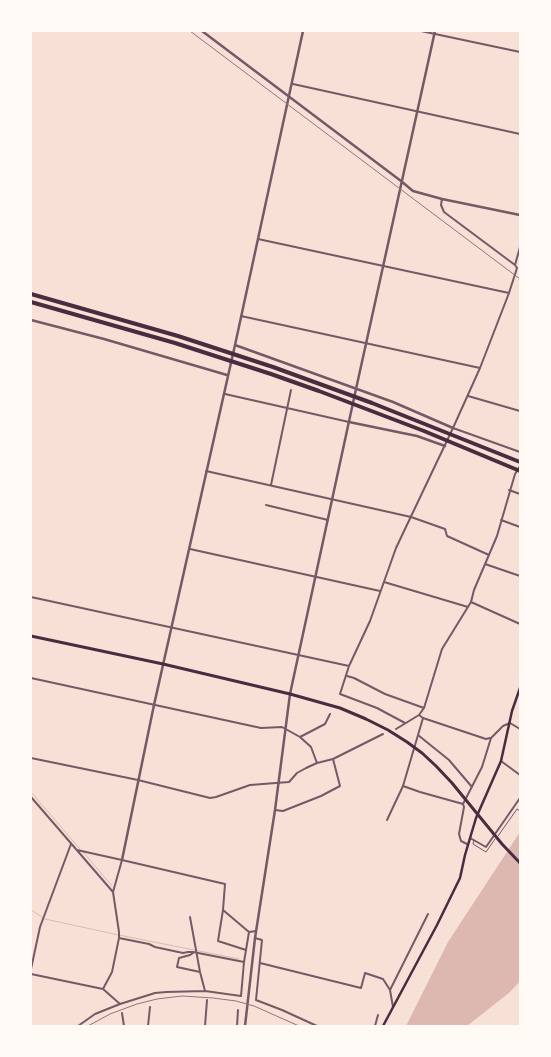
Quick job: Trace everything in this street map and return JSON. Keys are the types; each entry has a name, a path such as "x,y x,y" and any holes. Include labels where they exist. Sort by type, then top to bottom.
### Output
{"highway":[{"path":"31,294 225,351 372,403 520,462"},
{"path":"31,302 223,358 319,391 520,471"},
{"path":"31,636 163,664 290,694 352,713 388,730 422,753 452,783 502,844 520,862"}],"main road":[{"path":"384,1026 460,878 476,818 501,761 512,711 520,688"}],"street":[{"path":"202,31 413,191 520,215"},
{"path":"103,989 112,972 119,938 113,892 122,860 154,705 303,31"},
{"path":"421,31 520,52"},
{"path":"244,1026 290,694 435,33"},
{"path":"292,83 520,134"},
{"path":"404,724 376,708 340,694 349,666 370,621 396,548 468,396 518,269 444,212 442,199"},
{"path":"258,239 509,293"},
{"path":"515,265 520,247"},
{"path":"241,316 480,368"},
{"path":"31,320 227,375"},
{"path":"235,345 393,402 453,428 520,452"},
{"path":"271,486 291,390"},
{"path":"223,394 417,436 445,446"},
{"path":"468,396 520,412"},
{"path":"396,728 419,715 424,708 442,649 471,602 501,520 514,474 520,466"},
{"path":"206,472 411,518 445,529 447,536 489,555"},
{"path":"509,490 520,494"},
{"path":"266,505 328,520"},
{"path":"501,520 520,526"},
{"path":"189,549 380,591"},
{"path":"485,564 520,576"},
{"path":"384,582 468,607"},
{"path":"31,597 349,666"},
{"path":"471,602 520,624"},
{"path":"347,676 385,694 424,708"},
{"path":"31,678 261,728 279,727 300,737 311,747 317,763"},
{"path":"300,737 325,724 330,714"},
{"path":"419,715 486,739 491,738"},
{"path":"387,820 402,786 424,718"},
{"path":"468,844 461,841 460,834 463,804 484,760 491,738 503,726 510,723 520,729"},
{"path":"31,758 138,780 210,798 250,785 288,782 297,773 317,763 333,759 383,734"},
{"path":"418,735 448,760 472,787"},
{"path":"275,810 283,812 340,786 333,759"},
{"path":"501,761 520,774"},
{"path":"402,786 463,804"},
{"path":"31,797 113,892"},
{"path":"470,838 486,847 520,798"},
{"path":"474,840 473,844 486,852 517,809 520,811"},
{"path":"31,969 40,927 71,844"},
{"path":"77,850 224,884 223,910 218,941 246,950"},
{"path":"223,910 249,932 256,931"},
{"path":"390,990 428,914"},
{"path":"190,917 195,953 207,992"},
{"path":"78,1026 94,1014 155,993 207,992 241,996 249,932"},
{"path":"119,938 183,953 195,953 244,962"},
{"path":"255,938 262,940 256,1000 317,1026"},
{"path":"195,953 179,958 177,967 200,972"},
{"path":"260,963 361,988 365,973 383,979 390,990 393,1008"},
{"path":"31,974 103,989 120,1004"},
{"path":"205,1026 207,1000"},
{"path":"148,1026 150,1006"},
{"path":"237,1026 238,1010"},
{"path":"122,1013 124,1026 133,1026"},
{"path":"375,1026 378,1016"}],"shaded area":[{"path":"520,832 520,981 510,992 467,1026 406,1026 448,942"}],"waterway":[{"path":"31,792 80,849"},
{"path":"83,852 112,886"},
{"path":"31,910 45,919 239,959"}],"railway":[{"path":"190,31 520,279"},
{"path":"88,1026 110,1014 137,1004 182,996 236,1001 254,1006 299,1026"}]}
